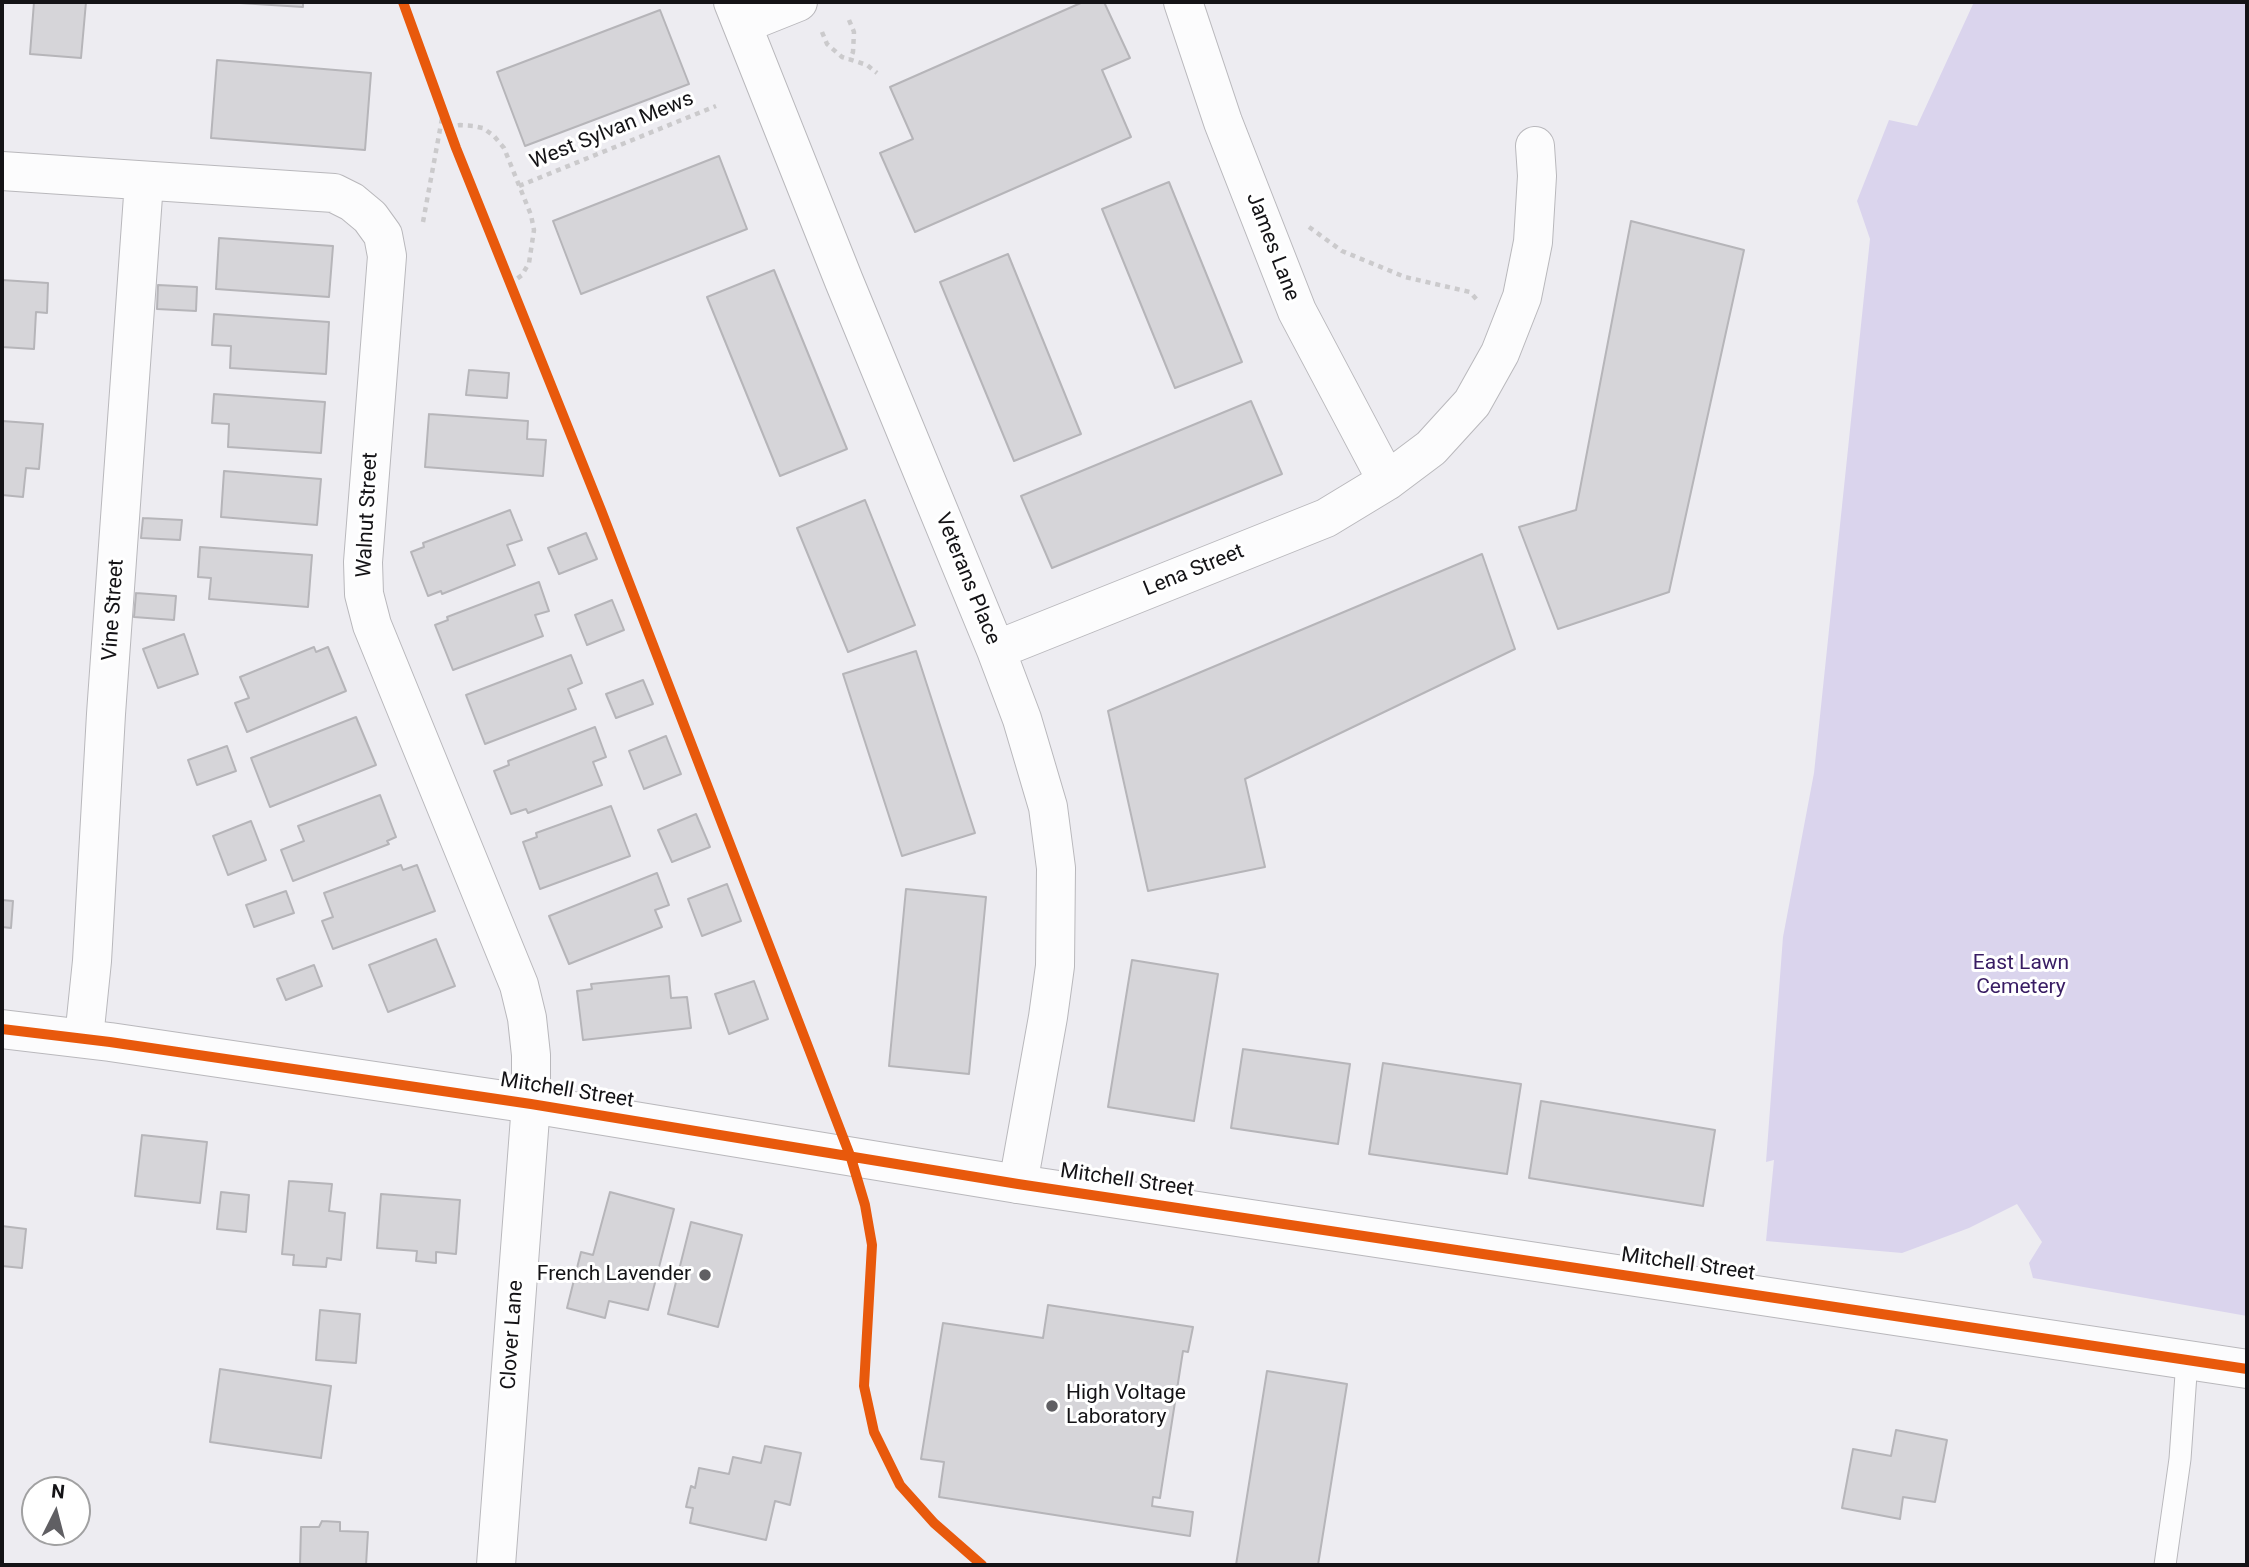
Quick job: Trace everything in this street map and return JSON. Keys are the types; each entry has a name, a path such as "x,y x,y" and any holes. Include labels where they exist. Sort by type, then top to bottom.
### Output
{"street":[{"path":"738,13 799,2"},
{"name":"James Lane","path":"1183,2 1223,122 1297,311 1387,481"},
{"name":"Veterans Place","path":"738,13 839,268 996,650 1022,719 1048,807 1056,868 1055,966 1018,1184"},
{"name":"Lena Street","path":"996,650 1326,518 1387,481 1431,448 1472,403 1500,353 1521,297 1533,242 1537,176 1535,146"},
{"name":"Walnut Street","path":"2,171 334,194 352,202 370,217 383,235 387,256 363,562 364,594 372,625 519,985 529,1031 531,1104"},
{"name":"Vine Street","path":"85,1038 144,182"},
{"name":"Mitchell Street","path":"8,1029 531,1104 1018,1184 2247,1369"},
{"name":"Clover Lane","path":"496,1565 531,1104"}],"lane":[{"path":"2165,1565 2179,1458 2187,1360"}],"path":[{"path":"849,20 854,32 850,60"},
{"path":"822,31 827,44 842,57 867,65 877,73"},
{"path":"439,100 450,132 460,125 483,128 504,148 531,215 534,230 529,263 522,275 510,284"},
{"path":"423,225 443,113"},
{"path":"1308,226 1342,251 1405,278 1470,292 1477,299 1479,308"},
{"path":"505,272 515,297"}],"green space":[{"name":"East Lawn Cemetery","path":"1974,2 2247,2 2247,1316 2033,1278 2029,1263 2042,1242 2017,1204 1969,1228 1902,1253 1766,1241 1774,1160 1766,1162 1783,937 1814,773 1870,239 1857,201 1889,120 1917,126"}],"building":[{"path":"34,2 86,2 81,58 30,54"},
{"path":"224,2 303,2 303,7"},
{"path":"1083,2 1104,2 1130,58 1102,70 1131,137 915,232 880,153 913,139 890,87"},
{"path":"660,10 689,84 525,146 497,72"},
{"path":"217,60 371,73 365,150 211,138"},
{"path":"719,156 747,229 581,294 553,221"},
{"path":"1169,182 1242,362 1175,388 1102,209"},
{"path":"1631,221 1744,250 1669,592 1558,629 1519,527 1576,510"},
{"path":"219,238 333,246 329,297 216,289"},
{"path":"1008,254 1081,434 1014,461 940,282"},
{"path":"774,270 847,449 780,476 707,297"},
{"path":"2,280 48,283 47,313 36,312 34,349 2,347"},
{"path":"158,285 197,287 196,311 157,309"},
{"path":"214,314 329,322 326,374 230,368 231,346 212,345"},
{"path":"469,370 509,373 507,398 466,395"},
{"path":"214,394 325,402 321,453 228,447 229,424 212,423"},
{"path":"1251,401 1282,474 1052,568 1021,496"},
{"path":"429,414 528,421 527,439 546,440 543,476 425,467"},
{"path":"2,421 43,424 39,469 26,468 23,497 2,495"},
{"path":"224,471 321,479 317,525 221,517"},
{"path":"865,500 915,625 848,652 797,528"},
{"path":"510,510 522,540 507,545 515,565 442,594 441,591 428,596 411,552 424,547 423,543"},
{"path":"143,518 182,520 180,540 141,538"},
{"path":"586,533 597,559 559,574 548,548"},
{"path":"200,547 312,555 308,607 209,599 211,578 198,577"},
{"path":"1482,554 1515,649 1245,779 1265,867 1148,891 1108,711"},
{"path":"539,582 549,611 535,615 543,636 453,670 435,625 448,620 447,617"},
{"path":"136,593 176,596 174,620 134,617"},
{"path":"612,600 624,630 587,645 575,615"},
{"path":"184,634 198,674 158,688 143,649"},
{"path":"314,647 316,652 328,647 346,691 247,732 235,703 249,698 240,677"},
{"path":"916,651 975,833 902,856 843,674"},
{"path":"571,655 582,683 568,689 576,709 485,744 466,695"},
{"path":"643,680 653,704 616,718 606,694"},
{"path":"356,717 376,765 270,807 251,758"},
{"path":"595,727 606,757 593,762 602,785 528,813 526,809 511,814 494,771 509,765 508,761"},
{"path":"666,736 681,774 644,789 629,751"},
{"path":"227,746 236,771 197,785 188,760"},
{"path":"380,795 396,837 387,841 389,844 293,881 281,850 304,841 298,826"},
{"path":"611,806 630,856 540,889 523,842 537,837 536,833"},
{"path":"696,814 710,847 672,862 658,830"},
{"path":"251,821 266,860 228,875 213,836"},
{"path":"401,865 403,870 417,865 435,911 333,949 322,921 333,917 324,893"},
{"path":"657,873 669,905 655,910 662,927 569,964 549,916"},
{"path":"727,884 741,921 702,936 688,899"},
{"path":"906,889 986,897 969,1074 889,1066"},
{"path":"286,891 294,913 254,927 246,905"},
{"path":"2,900 13,901 11,928 2,927"},
{"path":"436,939 455,986 388,1012 369,965"},
{"path":"1132,960 1218,974 1194,1121 1108,1107"},
{"path":"314,965 322,986 286,1000 277,979"},
{"path":"669,976 671,998 687,997 691,1028 583,1040 577,991 592,989 591,984"},
{"path":"754,981 768,1019 729,1034 715,994"},
{"path":"1243,1049 1350,1064 1338,1144 1231,1128"},
{"path":"1383,1063 1521,1084 1507,1174 1369,1154"},
{"path":"1541,1101 1715,1130 1703,1206 1529,1178"},
{"path":"142,1135 207,1142 200,1203 135,1196"},
{"path":"289,1181 332,1184 329,1211 345,1213 341,1260 327,1258 326,1267 293,1265 294,1255 282,1254"},
{"path":"221,1192 249,1195 246,1232 217,1229"},
{"path":"610,1192 674,1209 648,1310 609,1301 605,1318 567,1308 581,1252 593,1255"},
{"path":"381,1194 460,1200 456,1254 436,1252 436,1263 416,1261 417,1251 377,1248"},
{"name":"French Lavender","path":"691,1222 742,1235 718,1327 668,1314"},
{"path":"2,1226 26,1229 22,1268 2,1266"},
{"name":"High Voltage Laboratory","path":"1048,1305 1193,1327 1188,1352 1183,1351 1160,1498 1153,1497 1152,1506 1193,1512 1190,1536 939,1497 944,1462 921,1459 943,1323 1043,1338"},
{"path":"320,1310 360,1314 356,1363 316,1360"},
{"path":"220,1369 331,1386 321,1458 210,1442"},
{"path":"1267,1371 1347,1384 1318,1565 1236,1565"},
{"path":"1896,1430 1947,1440 1935,1502 1903,1497 1900,1519 1842,1508 1853,1449 1891,1456"},
{"path":"765,1446 801,1453 790,1505 775,1501 766,1540 690,1523 693,1508 686,1507 691,1486 695,1488 699,1468 729,1474 733,1457 761,1463"},
{"path":"322,1521 340,1522 340,1531 368,1532 366,1565 300,1565 301,1527 319,1527"}],"cycle path":[{"path":"403,2 456,148 601,510 851,1158 865,1205 872,1245 864,1386 874,1432 900,1485 934,1523 982,1565"},
{"path":"2,1029 110,1042 531,1104 1018,1184 2247,1369"}],"place":[{"name":"French Lavender","path":"705,1275"},
{"name":"High Voltage Laboratory","path":"1052,1406"}]}
